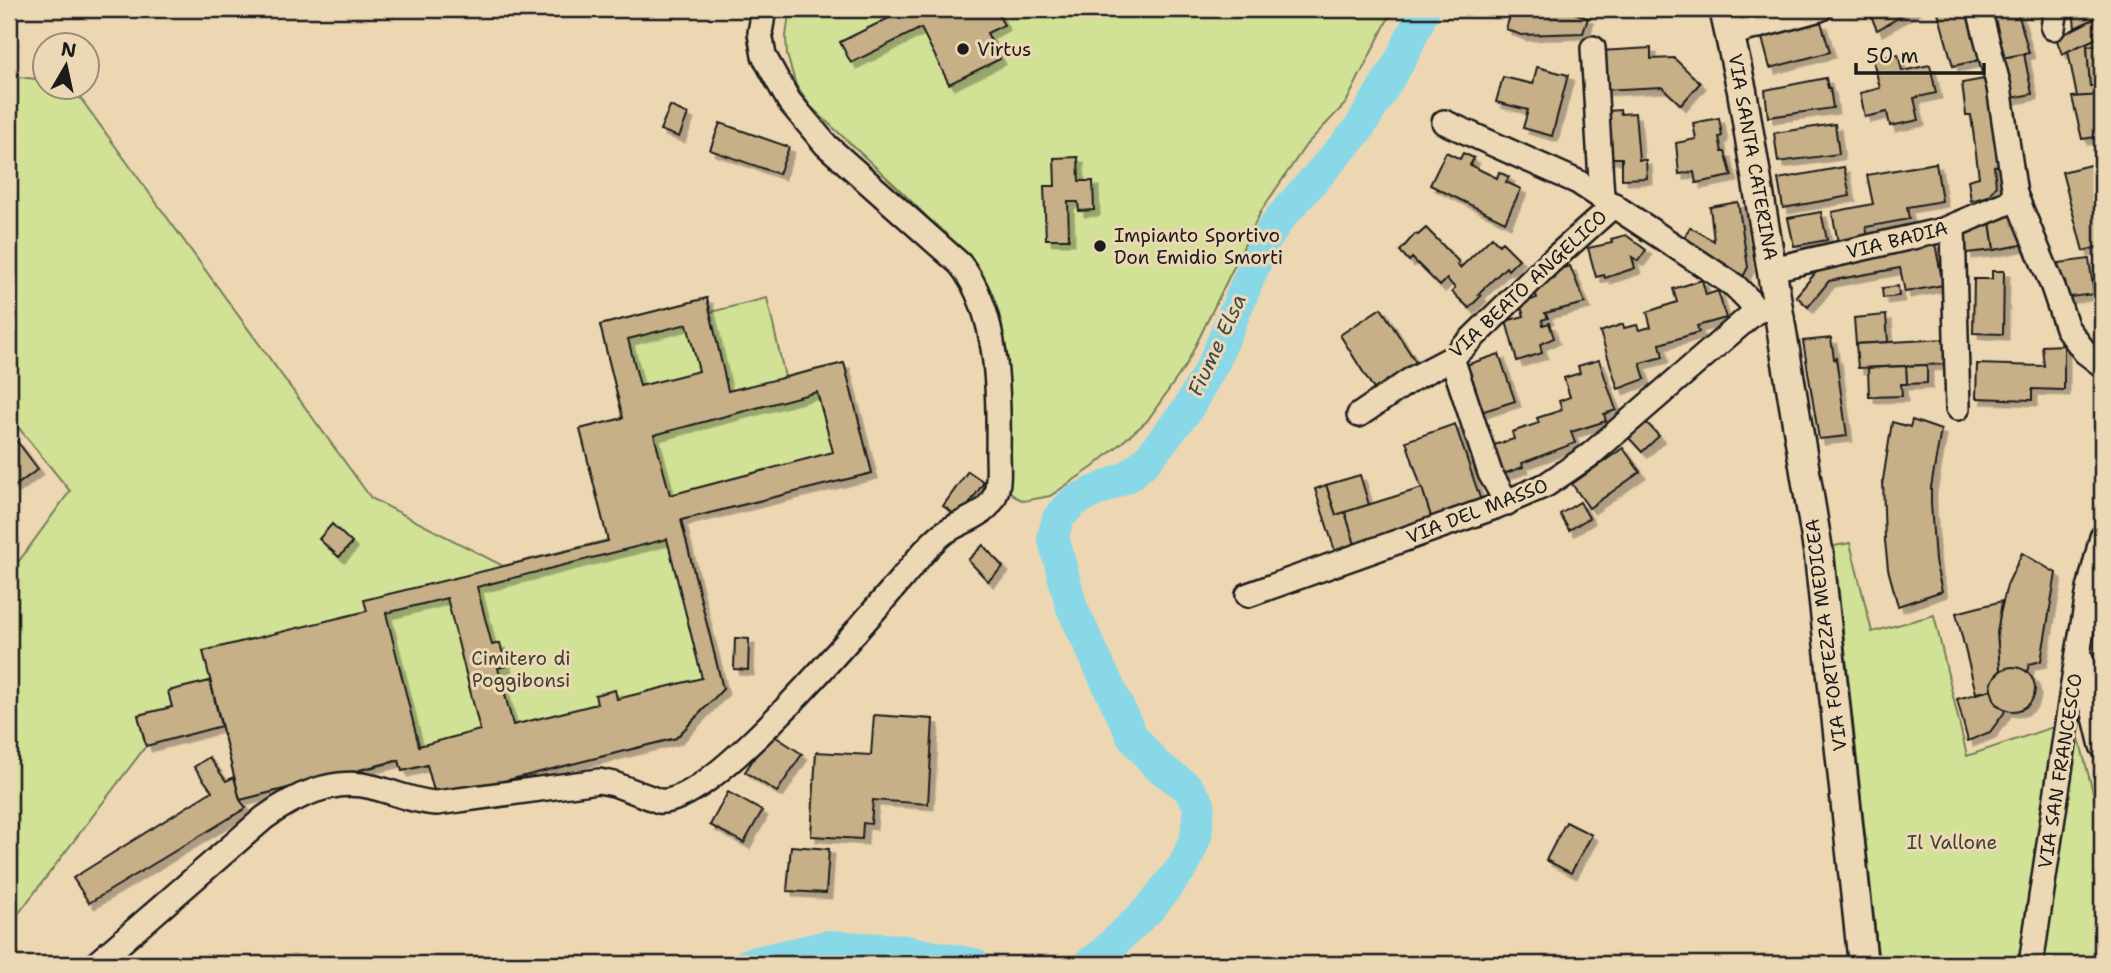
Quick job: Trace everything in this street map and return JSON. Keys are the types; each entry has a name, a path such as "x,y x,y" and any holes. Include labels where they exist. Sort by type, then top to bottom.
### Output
{"main road":[{"name":"VIA SANTA CATERINA","path":"1727,21 1742,91 1772,269 1768,309"},
{"name":"VIA FORTEZZA MEDICEA","path":"1768,309 1820,564 1863,964"}],"street":[{"path":"96,964 256,824 284,804 309,793 334,786 357,784 413,800 437,803 582,782 610,782 652,799 667,802 678,797 704,781 747,746 820,672 932,543 948,530 986,508 994,499 998,487 997,383 988,328 975,286 960,264 826,145 789,101 771,72 762,49 760,33 764,9"},
{"path":"1727,21 1820,9"},
{"path":"1979,9 1999,87 2015,194 2050,278 2067,328 2085,352 2102,366"},
{"name":"VIA BEATO ANGELICO","path":"1359,415 1421,374 1452,358 1608,201 1593,48"},
{"name":"VIA BEATO ANGELICO","path":"1444,122 1569,178 1608,201"},
{"name":"VIA BADIA","path":"1772,269 1953,227 2009,202 2015,194"},
{"path":"1608,201 1768,309"},
{"path":"1953,227 1958,408"},
{"name":"VIA DEL MASSO","path":"1248,595 1536,491 1581,463 1768,309"},
{"path":"1452,358 1490,473 1507,503"},
{"name":"VIA SAN FRANCESCO","path":"2031,964 2079,649 2089,589 2102,537"},
{"path":"2079,649 2102,746"}],"green space":[{"name":"Impianto Sportivo Don Emidio Smorti","path":"793,9 1393,9 1346,103 1306,145 1261,211 1186,365 1147,421 1093,467 1050,496 1024,501 1009,490 975,270 898,188 810,106 796,85 787,55 788,21"},
{"path":"9,76 32,79 32,102 83,102 371,498 503,566 608,540 580,429 623,418 600,325 707,298 711,312 767,298 785,377 844,363 872,473 681,520 723,689 676,738 436,798 427,765 402,771 399,761 240,800 210,681 169,691 172,707 138,715 146,746 9,926 9,562 19,561 70,491 9,416"},
{"name":"Il Vallone","path":"1850,543 1872,632 1934,615 1967,756 2059,725 2020,964 1879,964 1834,546"},
{"path":"2076,727 2102,827 2102,964 2041,964"}],"building":[{"name":"Virtus","path":"899,9 995,9 1004,25 987,33 1000,59 949,84 921,28 851,63 840,42 901,12"},
{"path":"1521,9 1564,9 1588,18 1583,33 1521,35 1506,29 1511,13 1518,15"},
{"path":"1868,9 1914,9 1877,30"},
{"path":"1937,9 1970,9 1984,59 1953,66"},
{"path":"2017,9 2029,53 1997,59 1987,14"},
{"path":"2073,9 2101,9 2102,15 2075,28"},
{"path":"2102,15 2102,36 2062,54 2056,38"},
{"path":"1821,22 1830,52 1770,68 1762,38"},
{"path":"2102,36 2102,45 2087,46 2090,86 2102,86 2102,95 2077,97 2068,51"},
{"path":"2102,45 2102,86 2090,86 2087,46"},
{"path":"1651,48 1651,59 1674,58 1700,83 1681,105 1662,87 1602,90 1600,51"},
{"path":"1898,54 1902,71 1930,65 1936,93 1914,98 1919,120 1890,126 1887,112 1865,117 1860,93 1880,88 1873,60"},
{"path":"2024,54 2032,94 2006,99 1997,59"},
{"path":"1537,67 1568,75 1552,136 1523,128 1528,110 1496,102 1503,77 1533,84"},
{"path":"1826,78 1833,108 1768,117 1765,90"},
{"path":"1990,78 2004,165 1994,166 1996,186 1988,196 1971,201 1968,180 1979,177 1971,115 1966,115 1962,83"},
{"path":"2102,95 2102,136 2082,139 2072,97"},
{"path":"670,106 688,114 679,137 660,130"},
{"path":"1620,110 1621,114 1635,113 1639,160 1646,160 1647,178 1622,179 1622,158 1609,158 1608,111"},
{"path":"1719,118 1722,152 1725,152 1732,176 1696,183 1694,172 1679,174 1676,143 1696,139 1693,123"},
{"path":"720,123 789,147 779,174 710,150"},
{"path":"1835,124 1839,154 1778,162 1774,133"},
{"path":"1446,152 1460,159 1463,153 1474,158 1470,165 1497,178 1499,172 1509,177 1506,182 1521,189 1505,222 1430,185"},
{"path":"1078,157 1079,181 1093,181 1094,210 1079,211 1078,202 1068,202 1069,239 1046,239 1044,186 1055,186 1054,158"},
{"path":"1936,163 1942,201 1907,207 1909,219 1866,227 1868,237 1838,242 1832,212 1873,204 1867,175"},
{"path":"2094,164 2102,195 2102,246 2083,251 2062,172"},
{"path":"1844,167 1850,196 1783,208 1778,179"},
{"path":"1738,202 1748,267 1742,279 1682,241 1690,227 1714,241 1710,207"},
{"path":"1821,212 1827,240 1794,246 1788,218"},
{"path":"2016,213 2032,243 1994,250 1990,222"},
{"path":"1990,222 1994,250 1967,253 1964,229"},
{"path":"1426,228 1459,262 1457,264 1460,268 1492,237 1499,245 1502,242 1519,259 1508,270 1506,267 1478,294 1481,296 1469,308 1452,292 1455,288 1447,279 1440,286 1412,258 1409,261 1400,251 1415,234 1418,235"},
{"path":"1626,235 1646,250 1638,261 1632,257 1635,268 1605,278 1604,275 1596,277 1588,248 1612,243 1611,239"},
{"path":"1935,243 1943,285 1905,292 1900,268 1829,281 1808,307 1796,296 1822,265"},
{"path":"2089,259 2094,294 2063,298 2058,263"},
{"path":"1570,266 1585,303 1545,313 1548,318 1542,320 1543,325 1549,323 1554,338 1540,344 1542,353 1517,361 1506,321 1524,316 1520,304 1537,298 1533,286 1554,278 1552,271"},
{"path":"1992,271 2004,271 2003,334 1973,333 1974,279 1992,279"},
{"path":"1702,280 1706,295 1718,291 1726,318 1697,326 1699,332 1660,344 1663,357 1640,363 1645,379 1618,389 1600,332 1623,324 1624,328 1637,325 1639,330 1651,327 1647,312 1677,302 1673,289"},
{"path":"1898,286 1899,296 1883,298 1882,288"},
{"name":"Cimitero di Poggibonsi","path":"707,298 728,391 844,363 872,473 681,520 723,689 676,738 436,798 427,765 402,771 399,760 240,800 203,651 367,611 364,600 608,541 580,429 623,418 600,325","holes":["687,324 699,371 640,386 628,339","817,392 833,452 670,495 654,435","667,539 702,678 617,699 615,690 595,695 597,704 513,725 498,668 506,666 500,643 492,645 477,587","447,598 480,730 419,746 386,613"]},
{"path":"1381,308 1417,364 1375,391 1340,335"},
{"path":"1886,315 1888,342 1856,344 1854,318"},
{"path":"1831,338 1847,436 1819,439 1803,341"},
{"path":"1945,339 1946,364 1858,368 1856,344"},
{"path":"2064,345 2064,390 2032,389 2032,400 1976,398 1977,364 2044,366 2042,346"},
{"path":"1499,354 1515,401 1481,412 1466,365"},
{"path":"1599,360 1616,410 1604,414 1606,421 1571,432 1575,443 1522,463 1523,467 1503,474 1494,445 1514,439 1512,432 1539,423 1537,418 1562,410 1559,401 1570,397 1564,378 1580,373 1578,366"},
{"path":"1927,365 1927,383 1907,384 1906,366"},
{"path":"1906,366 1907,384 1901,384 1902,396 1869,397 1868,368"},
{"path":"1912,420 1941,430 1931,487 1931,504 1935,561 1942,591 1898,606 1888,569 1883,480 1892,422 1910,427"},
{"path":"1646,422 1659,436 1642,452 1629,438"},
{"path":"1455,424 1482,504 1432,520 1406,441"},
{"path":"17,441 38,469 14,487 9,480 9,448"},
{"path":"1623,448 1640,472 1589,508 1572,484"},
{"path":"968,471 984,482 960,518 943,506"},
{"path":"1360,475 1369,505 1336,515 1326,485"},
{"path":"1326,485 1336,515 1345,512 1355,544 1335,551 1315,489"},
{"path":"1422,488 1432,520 1355,544 1345,512"},
{"path":"1580,502 1589,518 1569,530 1560,514"},
{"path":"332,524 352,543 339,557 319,539"},
{"path":"983,545 1003,567 988,581 968,560"},
{"path":"2022,553 2056,573 2041,661 2029,664 2027,672 2013,667 2000,671 1997,633 2000,614 2007,585"},
{"path":"2002,601 1997,633 2000,671 1991,683 1991,690 1976,693 1956,613"},
{"path":"735,638 749,639 748,670 734,669"},
{"path":"2013,667 2029,673 2035,689 2029,705 2013,711 1997,705 1991,689 1997,673"},
{"path":"210,681 221,726 146,746 138,715 172,707 168,691"},
{"path":"1991,690 1996,704 2005,710 2004,713 1990,732 1968,741 1957,699"},
{"path":"874,715 933,719 928,804 873,800 871,824 863,823 862,839 811,836 816,752 871,755"},
{"path":"770,733 802,754 777,792 745,772"},
{"path":"209,757 226,781 234,777 240,800 246,808 89,903 73,878 212,791 194,767"},
{"path":"728,792 762,811 744,843 710,825"},
{"path":"1566,822 1592,835 1571,873 1546,860"},
{"path":"791,846 829,849 826,893 787,891"}],"waterway":[{"name":"Fiume Elsa","path":"1088,964 1098,958 1151,907 1184,865 1196,837 1199,804 1187,787 1156,765 1132,736 1072,608 1053,537 1058,518 1074,501 1129,476 1147,460 1187,410 1214,362 1264,242 1280,218 1358,130 1401,59 1424,9"},
{"name":"Fiume Elsa","path":"748,964 827,946 899,950 974,964"}],"place":[{"name":"Virtus","path":"963,49"},
{"name":"Impianto Sportivo Don Emidio Smorti","path":"1100,246"}]}
